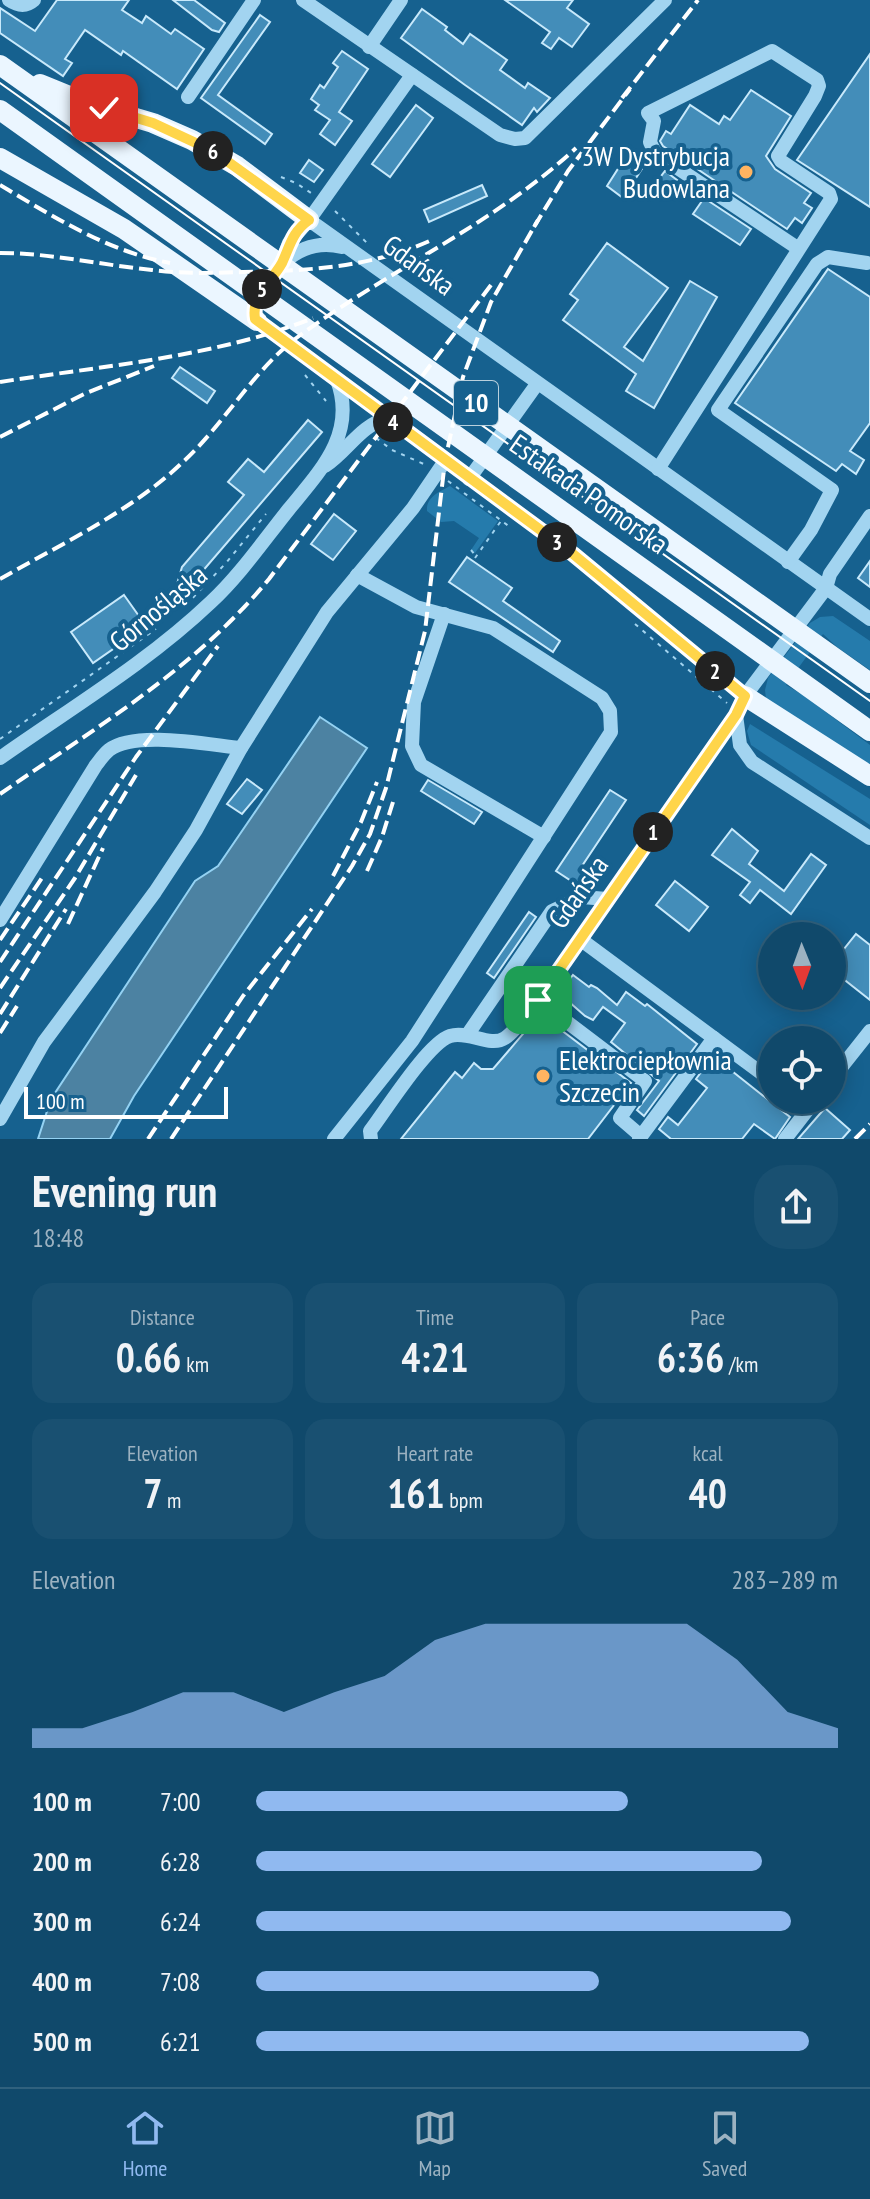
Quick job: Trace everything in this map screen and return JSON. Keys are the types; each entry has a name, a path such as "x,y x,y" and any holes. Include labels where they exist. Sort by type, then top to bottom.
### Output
{"main road":[{"name":"Estakada Pomorska","path":"7,70 870,683"},
{"path":"7,70 89,104 153,123 192,140 237,166 309,220"},
{"name":"Estakada Pomorska","path":"0,110 870,731"},
{"path":"0,158 124,229 256,320"},
{"path":"745,696 870,776"}],"street":[{"path":"9,0 17,5 34,0"},
{"path":"188,97 254,0"},
{"path":"303,0 500,135 515,139 525,138 665,0"},
{"path":"369,47 401,0"},
{"path":"658,469 799,249 831,199 829,193 778,156 819,86 817,80 772,51 648,113 654,121 650,142 655,153 799,249"},
{"path":"309,220 412,75"},
{"name":"Gdańska","path":"256,320 254,306 258,296 282,262 289,243 309,220 870,619"},
{"name":"Gdańska","path":"282,262 298,251 317,245 347,248"},
{"path":"788,562 811,530 832,490 718,410 817,264 828,257 869,263"},
{"path":"256,320 388,418 441,467 469,479 573,554 745,696"},
{"path":"337,380 345,400 344,414"},
{"path":"469,479 537,384"},
{"name":"Górnośląska","path":"322,469 344,423 344,414"},
{"name":"Górnośląska","path":"0,758 176,633 213,601 322,469 364,429 388,418"},
{"path":"0,1119 44,1042 155,892 196,830 241,748 327,612 413,508 441,467"},
{"path":"826,588 830,574 870,516"},
{"path":"334,1139 412,1041 611,732 610,711 602,698 493,628 416,607 357,575"},
{"name":"Gdańska","path":"371,1139 370,1131 422,1060 449,1036 468,1034 494,1041 504,1039 538,1000 736,715 745,696 826,588"},
{"path":"444,614 414,702 412,746 421,765 544,837"},
{"path":"736,715 740,745 752,762 870,838"},
{"path":"0,920 96,765 110,750 129,742 147,740 241,748"},
{"path":"468,1034 552,911 582,897 607,899"},
{"path":"580,939 758,1071"},
{"path":"538,1000 645,1081 620,1118 640,1138 714,1038"},
{"path":"846,1061 870,1031"},
{"path":"785,1139 800,1114"}],"path":[{"path":"299,369 318,394 344,414"},
{"path":"364,429 392,450 441,467 513,529"},
{"path":"181,609 226,563 266,514"},
{"path":"471,550 476,557 501,520"},
{"path":"0,739 157,629"}],"shaded area":[{"path":"450,486 498,521 475,553 471,550 479,538 454,521 441,522 427,511 431,499"},
{"path":"833,616 870,641 870,670 823,634 786,685 870,745 870,768 766,699 768,678 810,623 820,617"},
{"path":"320,717 367,748 134,1096 110,1139 38,1139 51,1099 195,881 218,866"},
{"path":"750,724 870,799 870,825 751,745 747,731"}],"building":[{"path":"57,0 129,0 122,10 142,23 146,16 171,34 175,29 204,49 177,89 123,51 121,55 85,30 65,59 72,63 63,76 0,33 0,8 35,31"},
{"path":"173,0 194,0 225,23 219,32 212,30"},
{"path":"505,0 573,0 567,8 589,24 572,47 559,38 551,49 542,43 550,32"},
{"path":"422,9 447,27 445,30 463,44 470,34 507,60 500,70 525,88 528,83 550,98 537,112 534,108 522,125 401,38"},
{"path":"260,15 270,22 218,95 272,134 265,144 201,98"},
{"path":"342,51 368,69 339,112 352,121 335,145 320,134 330,120 315,110 319,105 311,99 320,85 324,88 338,67 333,63"},
{"path":"870,54 870,207 797,160"},
{"name":"3W Dystrybucja Budowlana","path":"751,90 791,116 766,156 775,169 811,193 804,203 812,208 802,223 795,218 787,229 663,146 660,141 666,131 671,134 690,105 719,124 724,116 730,120"},
{"path":"416,105 433,118 390,177 372,164"},
{"path":"630,150 647,161 623,198 607,186"},
{"path":"309,160 323,170 314,182 300,173"},
{"path":"665,171 677,180 664,197 652,188"},
{"path":"482,185 487,196 429,222 424,210"},
{"path":"704,198 751,229 740,245 693,214"},
{"path":"607,243 668,288 624,347 643,361 690,281 717,297 654,408 626,391 636,374 563,320 578,300 570,294"},
{"path":"828,269 870,297 870,423 850,451 864,460 856,474 842,464 836,471 735,403"},
{"path":"180,367 215,391 207,403 172,378"},
{"path":"308,420 322,432 201,573 197,573 192,589 177,584 182,567 244,495 228,482 248,459 264,472"},
{"path":"334,514 356,531 333,560 311,544"},
{"path":"467,557 512,588 503,601 560,641 553,652 449,582"},
{"path":"870,561 870,587 858,578"},
{"path":"124,595 146,626 93,663 71,632"},
{"path":"247,779 262,790 242,814 227,804"},
{"path":"428,780 482,812 474,824 421,791"},
{"path":"610,790 626,800 580,869 587,874 579,886 556,871"},
{"path":"732,829 758,851 749,864 784,891 811,854 826,865 791,914 760,890 750,903 740,895 750,882 712,855"},
{"path":"675,881 708,907 689,931 656,905"},
{"path":"529,912 536,917 494,978 487,973"},
{"path":"856,934 870,945 870,1000 846,981 846,946"},
{"path":"573,975 589,987 597,988 617,1005 626,992 645,1006 647,1004 697,1044 644,1116 637,1110 659,1081 611,1042 625,1023 603,1007 593,1020 559,993"},
{"name":"Elektrociepłownia Szczecin","path":"540,1014 631,1083 588,1139 401,1139 455,1072 462,1078 474,1063 481,1069 493,1069"},
{"path":"713,1056 758,1092 758,1114 786,1114 790,1117 775,1139 754,1124 742,1139 671,1139 659,1129 668,1117 678,1125 707,1088 696,1079"},
{"path":"820,1114 832,1114 850,1130 842,1139 798,1139"}],"tram line":[{"path":"0,83 870,701"}],"railway":[{"path":"622,98 698,0"},
{"path":"534,227 568,171 630,89"},
{"path":"0,579 96,525 164,479 199,446 268,364 299,336 511,200 576,148"},
{"path":"0,185 61,221 103,241 147,258 170,263"},
{"path":"171,1139 352,866 370,834 386,788 425,631 445,461 463,377 491,302 538,220"},
{"path":"0,253 209,273 341,266 388,256 434,239"},
{"path":"0,794 142,696 240,611 269,579 491,285"},
{"path":"0,382 199,351 313,318"},
{"path":"0,437 84,394 154,366"},
{"path":"0,962 136,757 218,646"},
{"path":"0,988 75,878 136,775"},
{"path":"333,876 361,822 377,782"},
{"path":"367,871 393,802"},
{"path":"68,924 103,848"},
{"path":"0,940 44,875"},
{"path":"0,1014 66,909"},
{"path":"148,1139 243,996 312,909"},
{"path":"0,1033 17,1006"},
{"path":"855,1139 870,1124"}],"place":[{"name":"3W Dystrybucja Budowlana","path":"746,172"},
{"name":"Elektrociepłownia Szczecin","path":"543,1076"}],"route":[{"path":"104,108 153,123 213,151 309,220 289,243 282,262 258,296 254,306 255,319 573,554 745,696 736,715 538,1000"}]}
